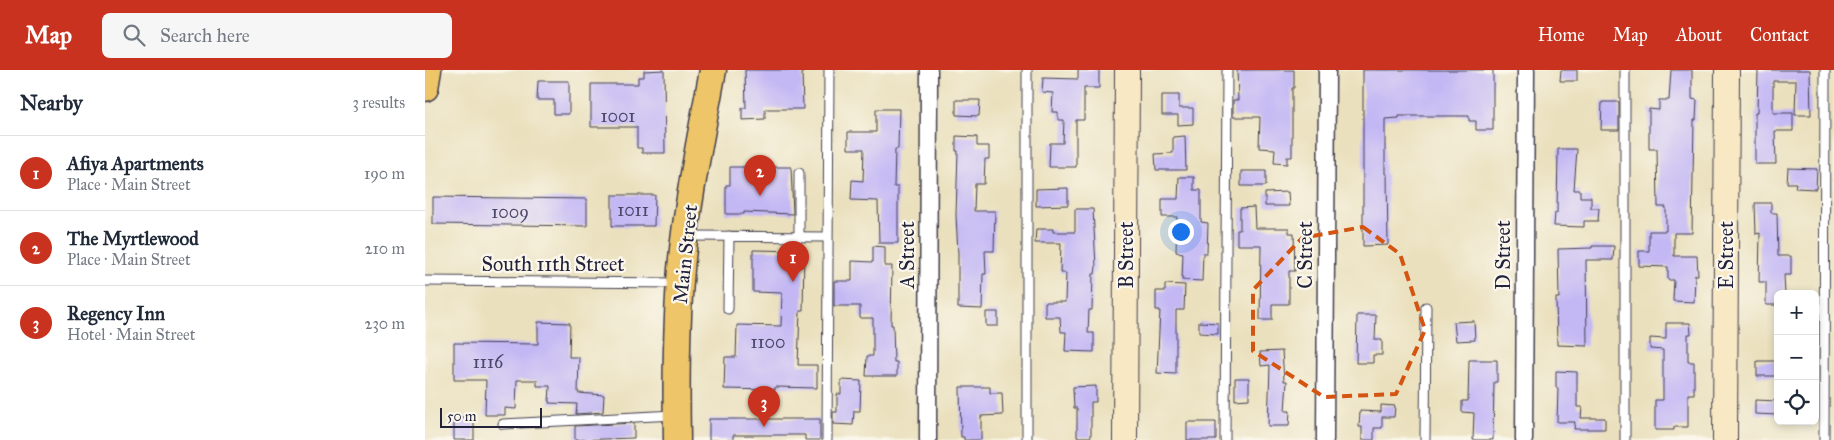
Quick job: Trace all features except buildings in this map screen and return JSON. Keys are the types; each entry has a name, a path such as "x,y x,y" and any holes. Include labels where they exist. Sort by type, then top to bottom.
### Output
{"main road":[{"path":"425,88 428,70"},
{"name":"Main Street","path":"677,427 680,283 696,162 713,70"}],"street":[{"name":"A Street","path":"928,440 929,70"},
{"name":"B Street","path":"1125,440 1127,70"},
{"name":"C Street","path":"1325,440 1327,70"},
{"name":"D Street","path":"1524,440 1525,70"},
{"name":"E Street","path":"1725,440 1727,70"}],"lane":[{"path":"827,440 829,70"},
{"path":"1027,70 1027,440"},
{"path":"1225,440 1227,70"},
{"path":"1625,70 1625,440"},
{"path":"1824,440 1825,70"},
{"path":"799,173 799,237"},
{"path":"685,236 828,237"},
{"path":"728,309 729,236"},
{"name":"South 11th Street","path":"425,281 680,283"},
{"path":"1425,440 1426,307"},
{"path":"503,424 677,427"}],"highlighted area":[{"path":"1363,227 1400,254 1425,330 1396,394 1324,397 1253,351 1253,290 1302,238"}],"place":[{"name":"The Myrtlewood","path":"760,196"},
{"name":"Afiya Apartments","path":"793,282"},
{"name":"Regency Inn","path":"764,427"}]}
